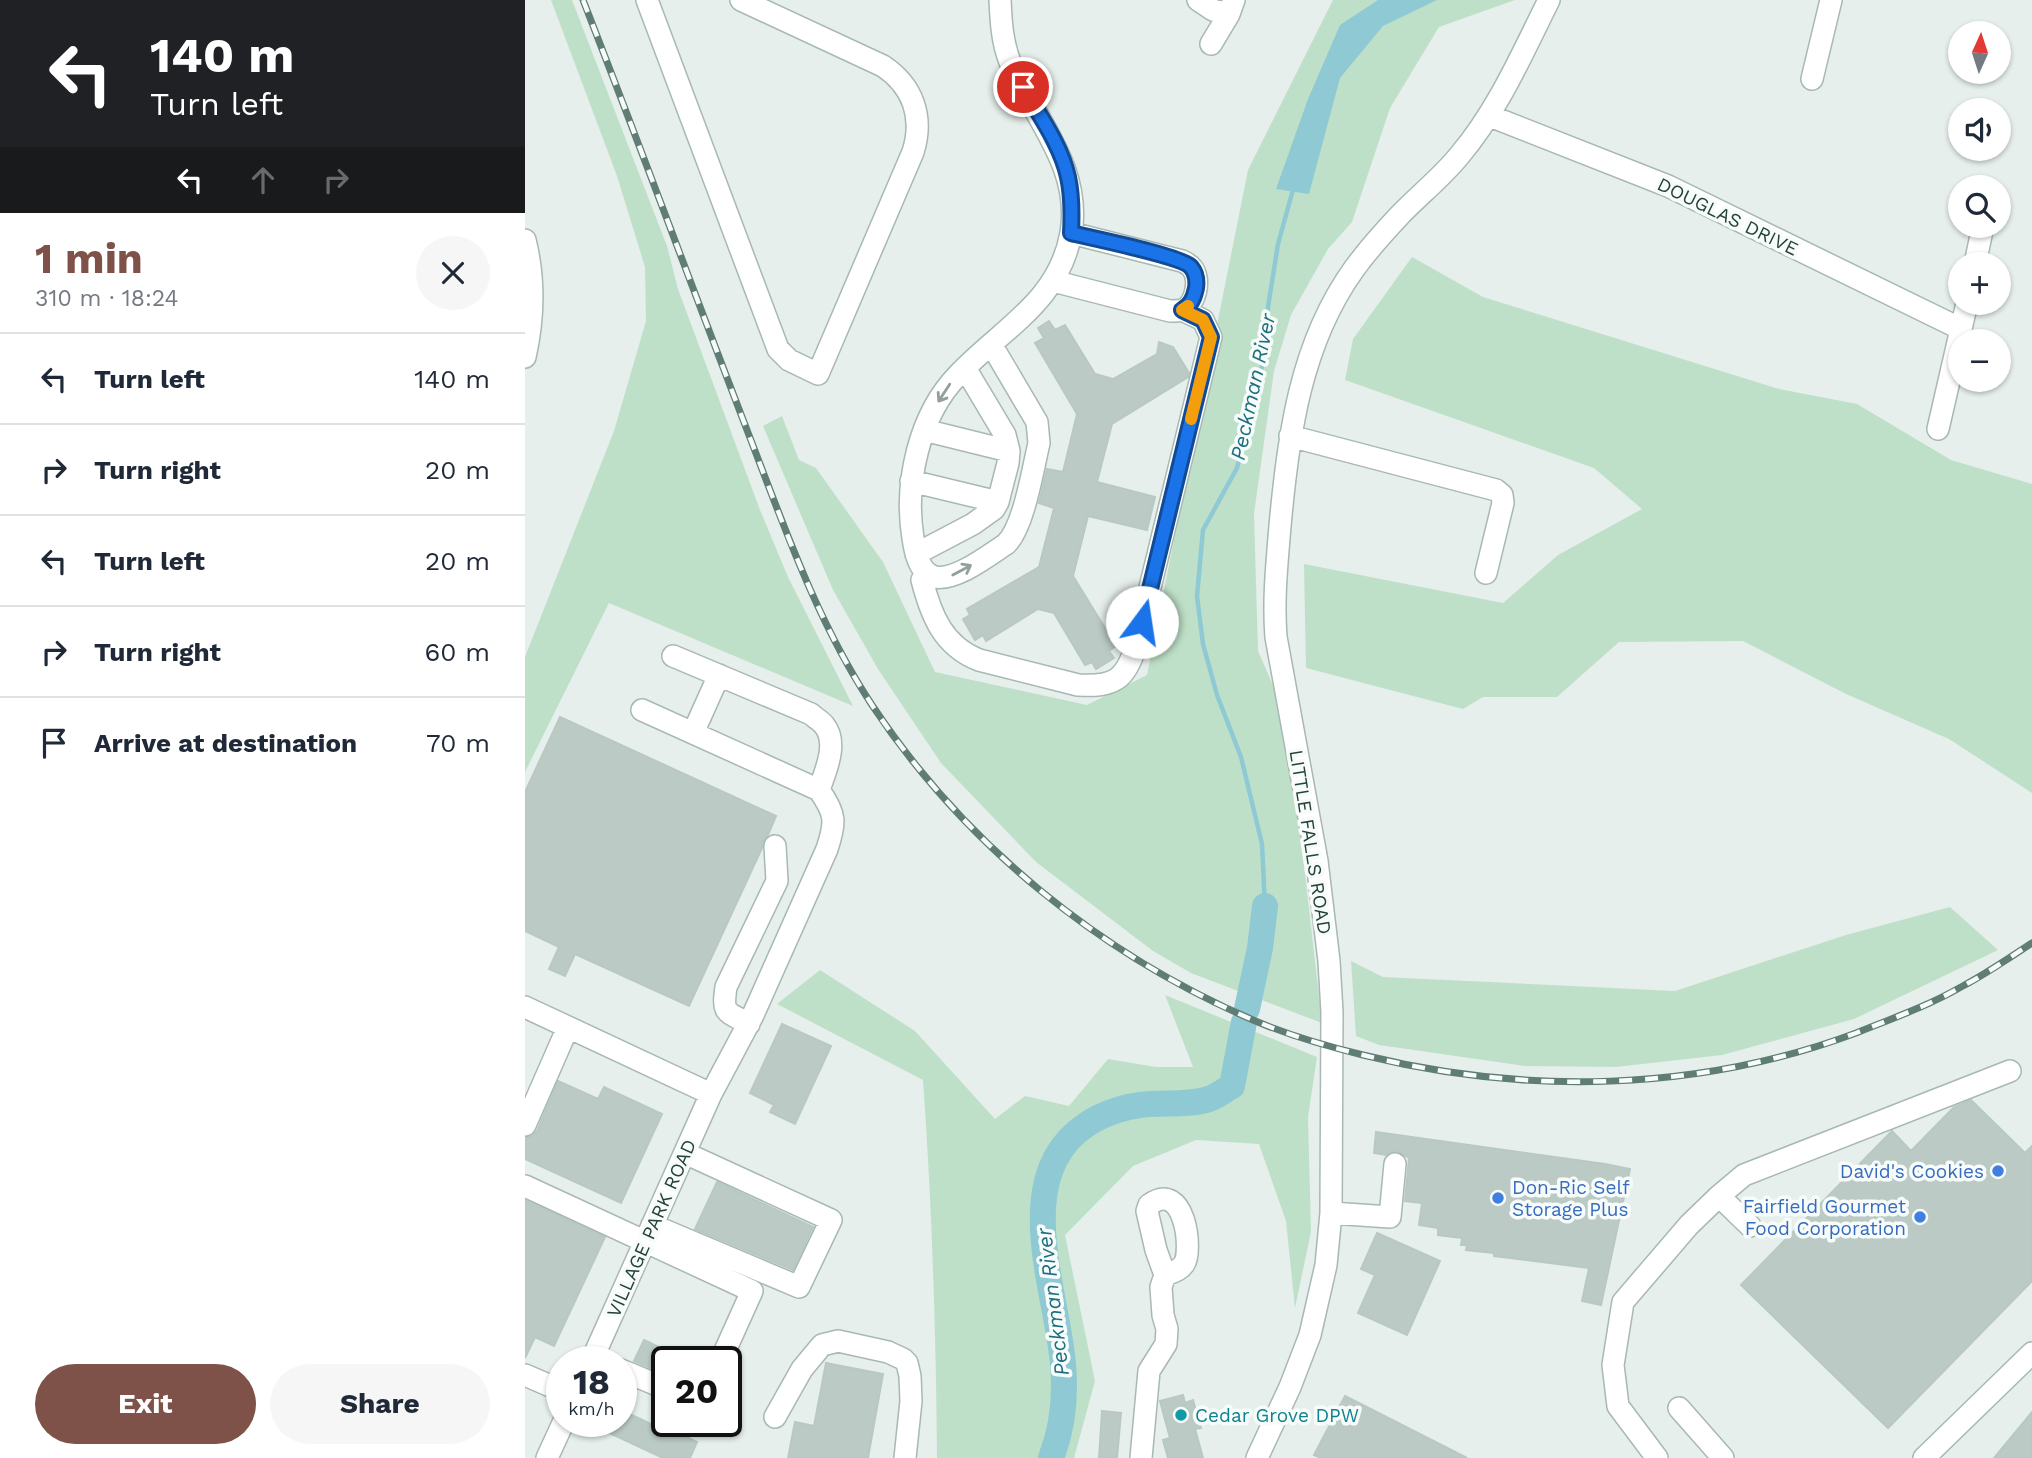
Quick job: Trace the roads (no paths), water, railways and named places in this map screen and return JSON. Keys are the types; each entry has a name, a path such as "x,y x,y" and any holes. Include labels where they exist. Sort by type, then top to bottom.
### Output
{"street":[{"path":"647,0 778,349 789,360 818,374 913,152 918,129 917,117 911,95 891,72 741,0"},
{"path":"1000,0 1003,37 1009,61 1059,152 1068,175 1072,208 1071,233 1065,256 1053,281 1035,306 965,368 946,391 924,430 916,455 911,481 910,516 921,563 922,580 934,617 945,635 965,655 1078,685 1095,686 1119,678 1129,667 1211,337 1203,320 1182,310 1157,309 1053,281"},
{"path":"1198,0 1213,10 1231,7"},
{"name":"LITTLE FALLS ROAD","path":"1257,1458 1290,1387 1310,1335 1326,1265 1331,1213 1332,1023 1329,961 1317,861 1276,637 1273,603 1290,436 1305,374 1329,311 1354,269 1398,217 1458,158 1490,117 1549,0"},
{"path":"1812,79 1831,0"},
{"path":"1211,44 1231,7"},
{"name":"DOUGLAS DRIVE","path":"1490,117 1668,186 1961,329"},
{"path":"1071,233 1170,257 1188,264 1195,274 1195,291 1190,303 1182,310"},
{"path":"525,240 533,295 533,316 525,357"},
{"path":"1961,329 1964,315"},
{"path":"921,563 934,576 955,575 1006,544 1017,530 1039,443 1039,432 1033,414 991,344"},
{"path":"921,563 994,509 1008,463 1009,451 1005,435 965,368"},
{"path":"1938,429 1948,386"},
{"path":"924,430 1009,451"},
{"path":"1290,436 1496,490 1502,495 1503,503 1486,573"},
{"path":"911,481 998,502"},
{"path":"642,710 819,790 831,737 824,725 811,714 673,656"},
{"path":"693,733 719,675"},
{"name":"VILLAGE PARK ROAD","path":"601,1346 711,1094 749,1024 827,849 834,816 819,790"},
{"path":"749,1024 727,1012 723,1005 726,987 777,881 775,846"},
{"path":"525,1007 711,1094"},
{"path":"525,1125 568,1027"},
{"path":"1657,1458 1618,1406 1612,1365 1623,1302 1689,1225 1744,1175 2010,1071"},
{"path":"525,1186 799,1286 831,1220 685,1153"},
{"path":"1331,1213 1390,1217 1395,1164"},
{"path":"1719,1196 1750,1226"},
{"path":"649,1233 752,1291 727,1346"},
{"path":"1141,1458 1149,1371 1166,1344 1167,1329 1161,1287 1165,1275"},
{"path":"775,1417 802,1369 822,1345 838,1341 888,1352 907,1363 910,1376 911,1401 905,1458"},
{"path":"1924,1458 2032,1353"},
{"path":"525,1375 546,1384"},
{"path":"1679,1408 1723,1458"},
{"path":"547,1458 557,1437"}],"water":[{"path":"1378,0 1437,0 1383,26 1340,78 1309,194 1276,189 1308,99 1340,25"}],"waterway":[{"name":"Peckman River","path":"1265,906 1262,844 1241,757 1217,695 1203,644 1197,596 1203,530 1237,468 1264,358 1268,307 1278,244 1294,186"},
{"name":"Peckman River","path":"1247,1009 1260,948 1265,906"},
{"name":"Peckman River","path":"1051,1458 1061,1423 1064,1388 1059,1335 1043,1236 1043,1204 1049,1174 1063,1147 1086,1125 1098,1118 1133,1106 1201,1101 1232,1086 1244,1022"}],"railway":[{"path":"583,0 788,535 817,605 852,673 909,756 949,804 1040,890 1089,928 1196,993 1253,1020 1293,1035 1349,1052 1424,1068 1486,1077 1549,1081 1611,1081 1673,1076 1735,1067 1796,1053 1856,1033 1948,994 2032,943"}],"place":[{"name":"David's Cookies","path":"1998,1171"},
{"name":"Don-Ric Self Storage Plus","path":"1498,1198"},
{"name":"Fairfield Gourmet Food Corporation","path":"1920,1217"},
{"name":"Cedar Grove DPW","path":"1181,1415"}]}
